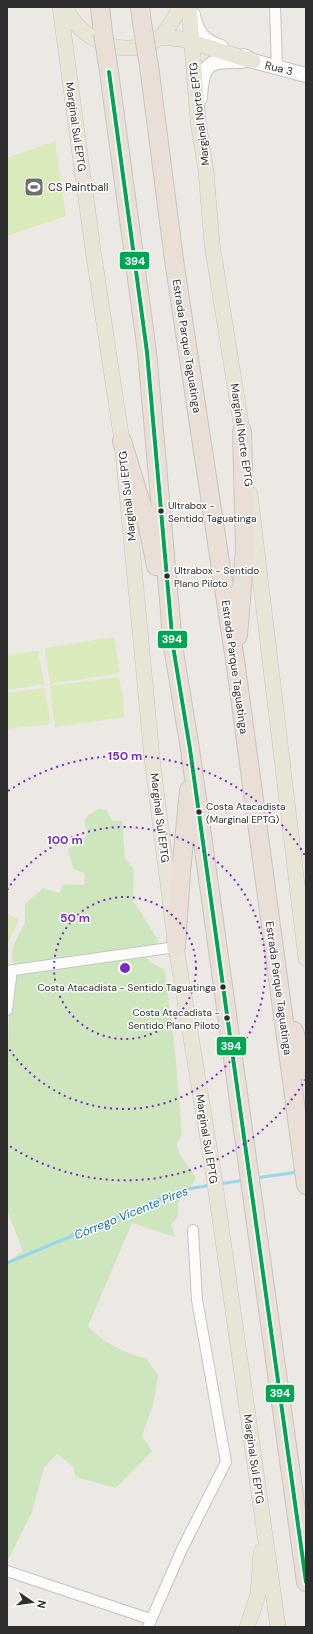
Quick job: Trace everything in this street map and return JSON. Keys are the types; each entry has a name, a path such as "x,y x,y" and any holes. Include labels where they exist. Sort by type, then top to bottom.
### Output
{"highway":[{"path":"100,7 147,352 173,646"},
{"name":"Estrada Parque Taguatinga","path":"141,15 175,267 236,667 306,1185"},
{"path":"236,667 245,548 242,431"},
{"path":"122,441 148,526 173,646 190,749 306,1582"},
{"path":"176,947 188,800 190,749"},
{"path":"274,956 306,1071"}],"main road":[{"name":"Marginal Sul EPTG","path":"60,7 93,250 122,441 152,758 176,947 213,1170 278,1627"},
{"path":"66,7 78,26 91,37 108,45 123,48 151,43 159,37 172,22 180,7"},
{"path":"190,7 196,28 205,39 215,45 241,54 253,61"},
{"name":"Marginal Norte EPTG","path":"190,7 198,121 206,171 212,244 242,431 262,583 306,959"},
{"path":"159,37 170,37 192,42 253,61"},
{"path":"198,121 200,94 206,68 213,63 223,60 253,61"},
{"name":"Rua 3","path":"253,61 306,75"},
{"path":"247,1627 258,1595 264,1523"}],"street":[{"path":"275,7 277,67"},
{"path":"7,1010 9,971 176,947"},
{"path":"7,1571 149,1623 182,1549 226,1462 197,1300 193,1230"}],"green space":[{"name":"CS Paintball","path":"55,141 66,216 7,236 7,158"},
{"path":"114,637 120,673 50,684 45,648"},
{"path":"38,651 44,684 7,690 7,655"},
{"path":"119,677 123,697 124,717 55,727 50,686"},
{"path":"45,688 50,724 7,729 7,693"},
{"path":"98,809 107,810 112,821 122,821 125,858 134,870 133,901 159,941 146,956 150,962 165,970 176,1060 182,1136 177,1144 177,1148 196,1179 178,1202 178,1217 171,1224 175,1237 132,1223 88,1326 100,1337 114,1346 146,1358 158,1375 154,1401 142,1436 152,1451 116,1488 76,1477 73,1466 57,1454 44,1467 32,1512 7,1562 7,1262 23,1251 7,1210 7,1066 10,997 17,980 12,958 13,946 25,922 25,904 43,888 59,893 63,884 85,885 84,873 73,869 68,849 81,841 88,833 84,822 88,815"},
{"path":"7,914 19,920 7,945"}],"waterway":[{"name":"Córrego Vicente Pires","path":"256,1178 298,1172"},
{"name":"Córrego Vicente Pires","path":"219,1184 245,1180"},
{"name":"Córrego Vicente Pires","path":"7,1263 182,1190 211,1185"}],"transit line":[{"name":"394","path":"109,72 147,352 173,646 190,749 306,1582"}],"place":[{"name":"CS Paintball","path":"34,187"},
{"name":"Ultrabox - Sentido Taguatinga","path":"161,511"},
{"name":"Ultrabox - Sentido Plano Piloto","path":"167,576"},
{"name":"Costa Atacadista (Marginal EPTG)","path":"199,812"},
{"name":"Costa Atacadista - Sentido Taguatinga","path":"223,987"},
{"name":"Costa Atacadista - Sentido Plano Piloto","path":"227,1018"}]}
